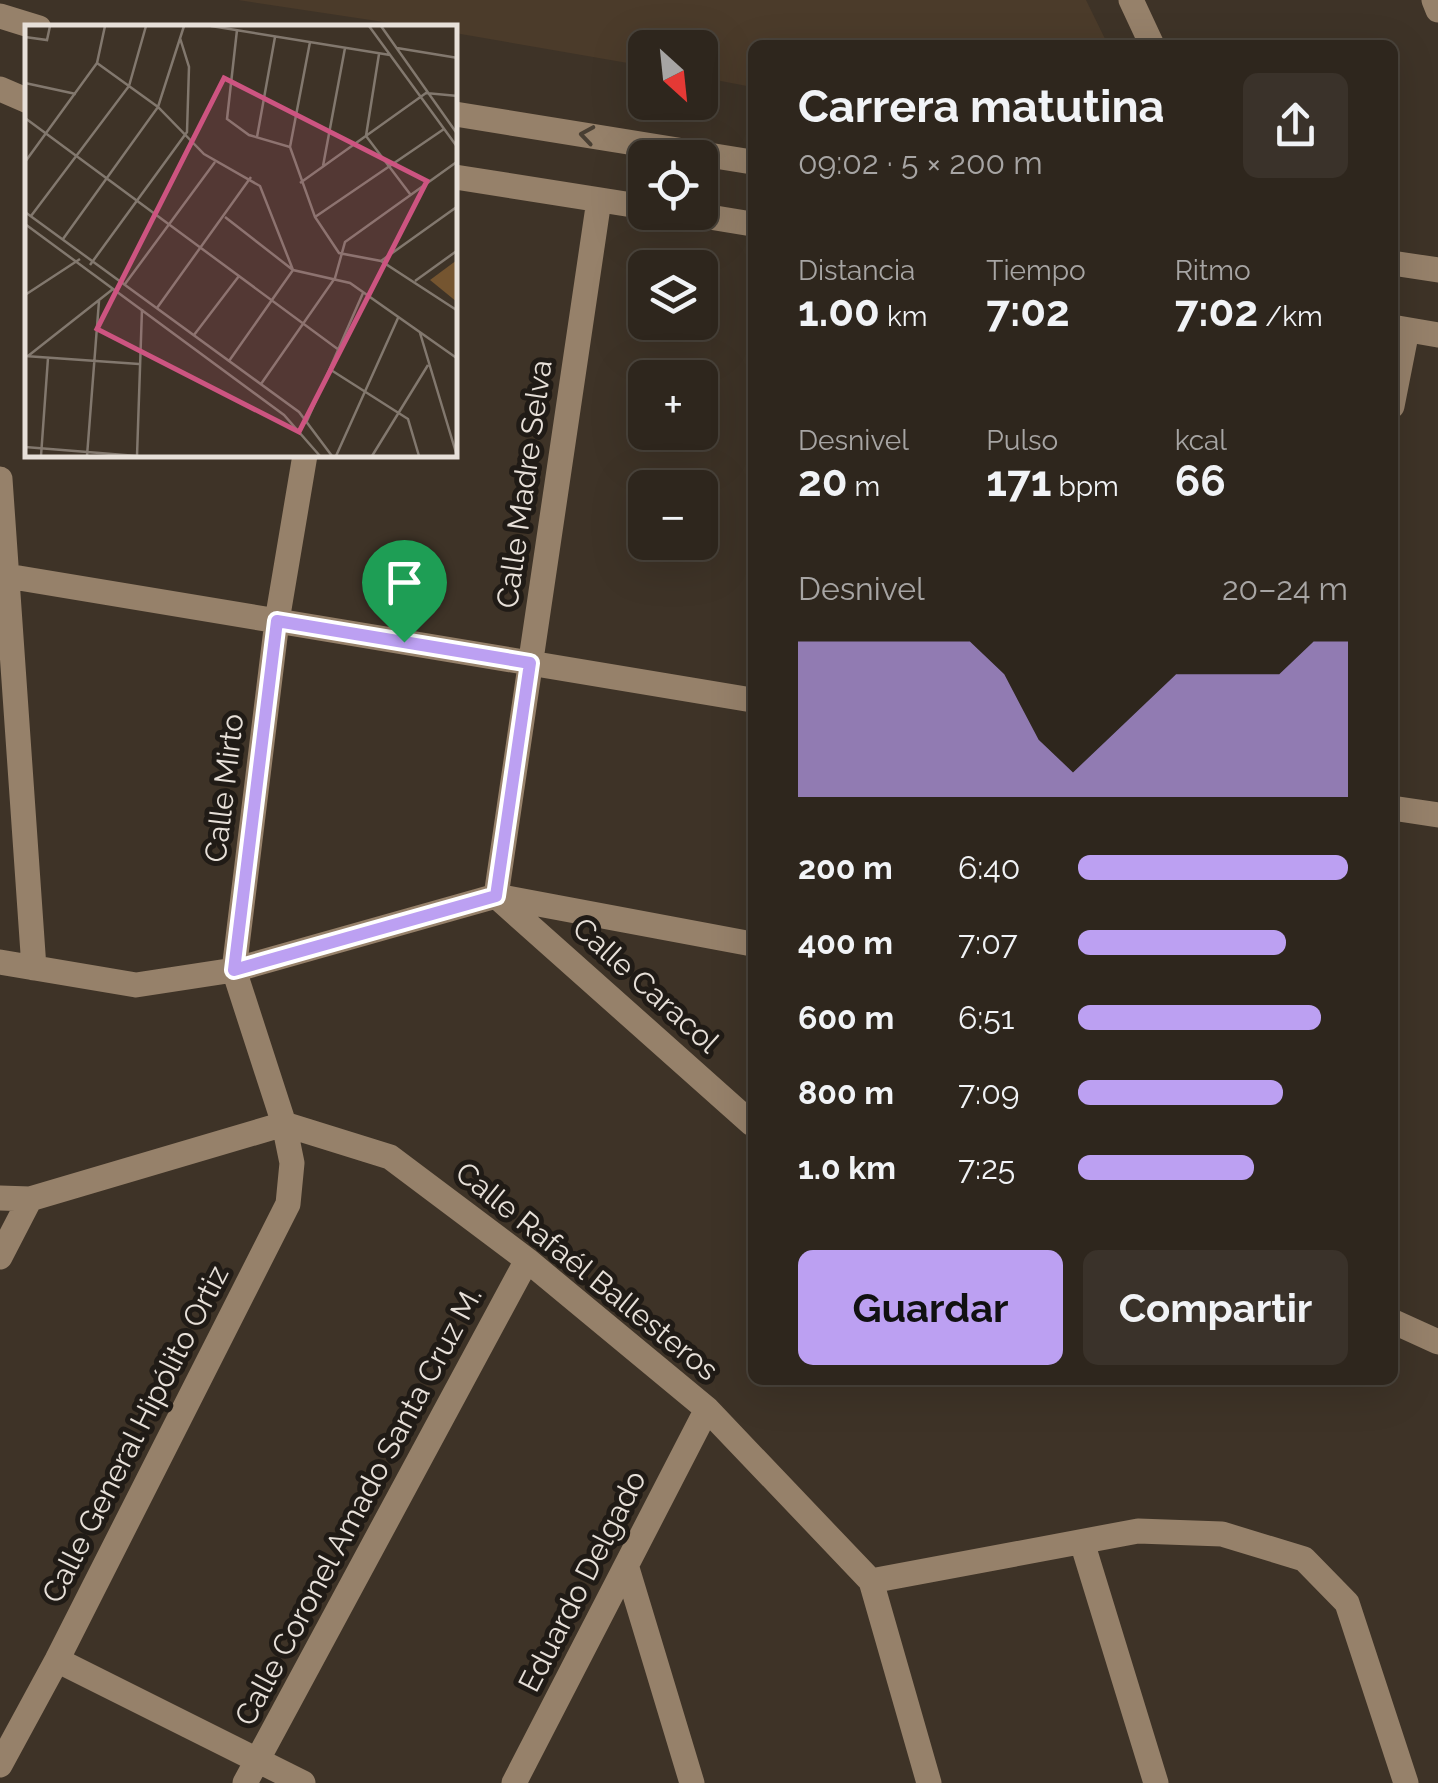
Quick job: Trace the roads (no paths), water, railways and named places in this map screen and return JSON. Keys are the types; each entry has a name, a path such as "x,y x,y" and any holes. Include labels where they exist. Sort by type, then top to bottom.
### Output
{"street":[{"path":"1132,0 1150,40"},
{"path":"1434,0 1438,10"},
{"path":"0,16 29,25"},
{"path":"0,89 25,99"},
{"path":"458,114 748,161"},
{"path":"458,176 628,204"},
{"name":"Calle Madre Selva","path":"496,896 599,200"},
{"path":"718,218 748,223"},
{"path":"1398,264 1438,270"},
{"path":"1400,329 1438,335"},
{"name":"Calle Mirto","path":"284,1124 234,970 277,621 304,458"},
{"path":"0,479 34,968"},
{"path":"8,576 748,699"},
{"path":"1398,809 1438,816"},
{"path":"0,962 136,985 234,970 496,896 748,943"},
{"name":"Calle Caracol","path":"496,896 748,1120"},
{"path":"0,1198 30,1199 284,1124"},
{"name":"Calle Rafaél Ballesteros","path":"284,1124 390,1157 527,1260 707,1409 870,1581"},
{"name":"Calle General Hipólito Ortiz","path":"0,1765 288,1204 292,1162 284,1124"},
{"path":"0,1257 30,1199"},
{"name":"Calle Coronel Amado Santa Cruz M.","path":"251,1772 527,1260"},
{"path":"1398,1324 1438,1342"},
{"name":"Eduardo Delgado","path":"514,1783 707,1409"},
{"path":"929,1783 870,1581 1138,1531 1222,1534 1304,1559 1347,1603 1406,1783"},
{"path":"1082,1542 1156,1783"},
{"path":"627,1568 692,1783"},
{"path":"57,1660 251,1772 303,1783"}]}
